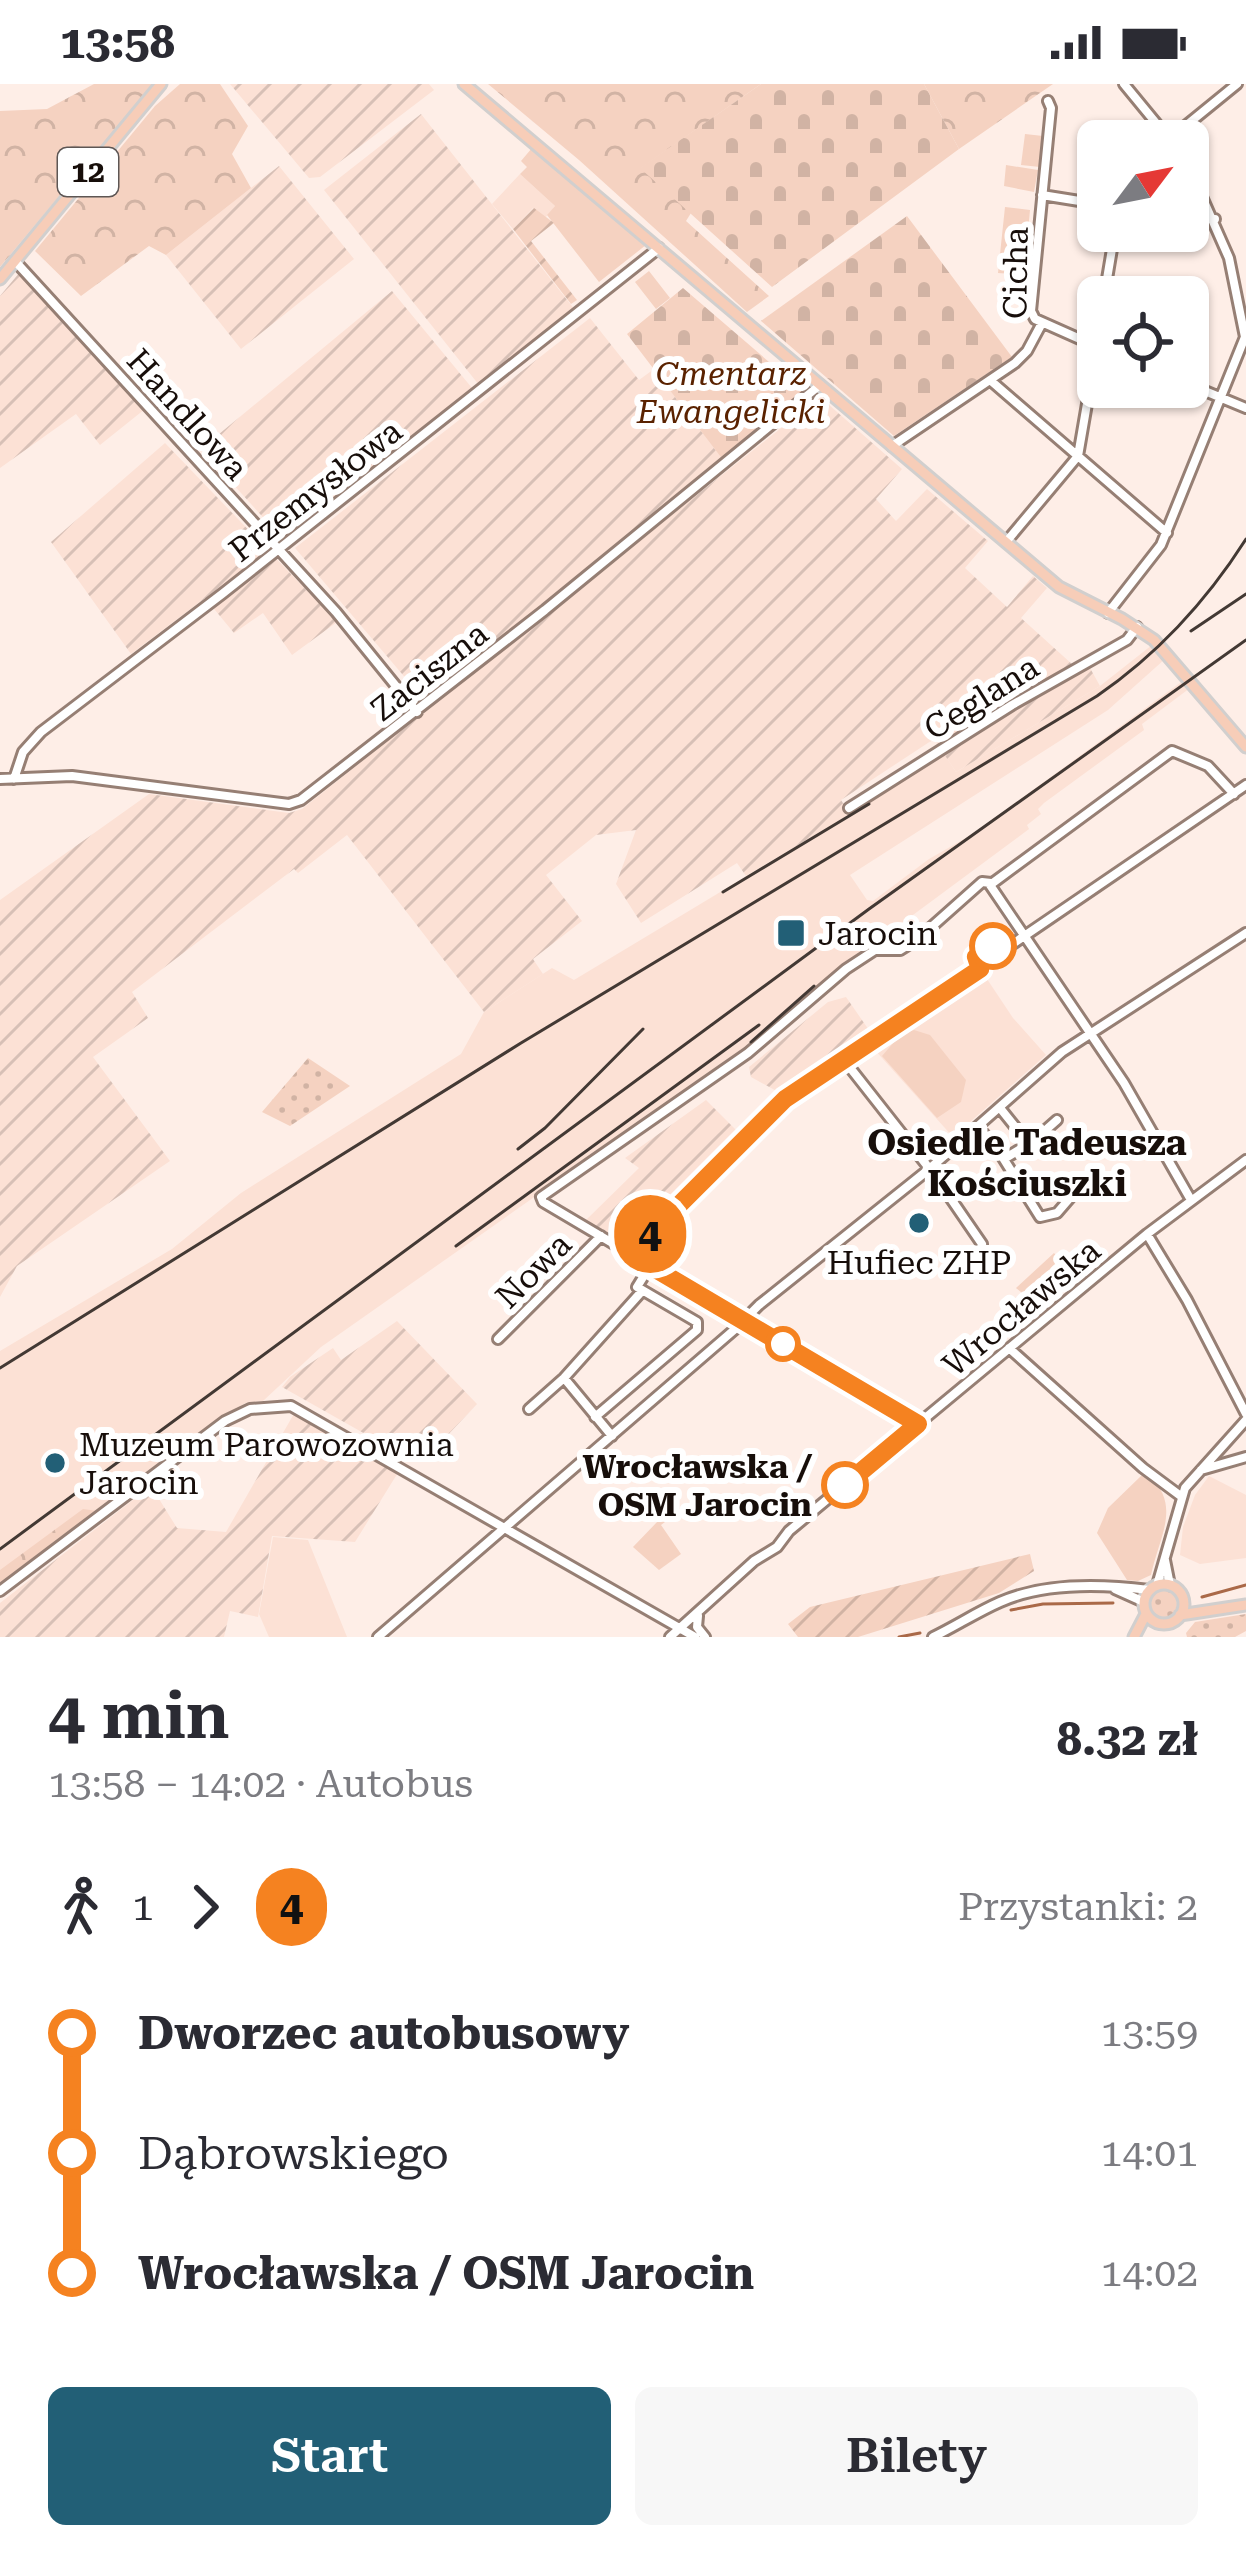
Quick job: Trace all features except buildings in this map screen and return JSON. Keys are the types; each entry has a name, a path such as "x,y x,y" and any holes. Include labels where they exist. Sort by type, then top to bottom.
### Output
{"main road":[{"name":"12","path":"0,279 161,84"},
{"path":"464,84 1065,592 1137,627 1181,666 1244,746"},
{"path":"1136,1637 1170,1585 1183,1601 1172,1635"},
{"path":"1183,1601 1214,1610"},
{"path":"1152,1606 1178,1618 1246,1605"},
{"path":"1152,1606 1172,1635"}],"street":[{"path":"1124,84 1154,120"},
{"path":"1194,120 1235,85"},
{"name":"Cicha","path":"892,446 1021,358 1042,323 1031,311 1048,101"},
{"path":"1042,195 1077,201"},
{"path":"1108,613 1162,545 1245,330 1229,258 1209,207"},
{"path":"1209,219 1215,219"},
{"name":"Przemysłowa","path":"14,778 22,752 41,732 279,550 658,248"},
{"name":"Handlowa","path":"15,261 336,612 417,712"},
{"path":"1042,323 1077,336"},
{"path":"990,380 1167,533"},
{"name":"Zaciszna","path":"0,779 71,776 289,804 311,794 820,385"},
{"path":"1209,393 1246,408"},
{"path":"1006,542 1078,456 1087,408"},
{"name":"Ceglana","path":"849,808 1012,705 1127,640 1137,627"},
{"path":"918,1424 541,1197 748,1053 846,969 875,950 900,950 935,926 982,882 991,883 1172,751 1208,766 1234,794"},
{"path":"630,1254 772,1111 1246,785"},
{"path":"991,883 1124,1083 1192,1200"},
{"path":"378,1637 1062,1052 1246,933"},
{"path":"844,1060 982,1244"},
{"path":"1000,1108 1029,1144"},
{"path":"1004,1159 1057,1120"},
{"path":"978,1127 1040,1217 1057,1213 1082,1184"},
{"name":"Wrocławska","path":"670,1637 1009,1348 1246,1160"},
{"path":"933,1637 1018,1594 1058,1587 1114,1588 1152,1606 1182,1497 1246,1417 1187,1300 1147,1234"},
{"name":"Nowa","path":"498,1339 601,1236"},
{"path":"595,1417 697,1330 697,1322 637,1288 650,1266"},
{"path":"529,1408 564,1378 643,1291"},
{"path":"1009,1348 1182,1497"},
{"path":"564,1378 612,1436"},
{"path":"0,1591 225,1421 250,1409 274,1406 303,1409 695,1637"},
{"path":"1200,1470 1246,1457"},
{"path":"1165,1558 1170,1585"},
{"path":"698,1614 697,1627 705,1637"}],"shaded area":[{"path":"230,84 429,84 434,90 320,177 309,178"},
{"path":"421,114 575,310 479,385 324,190"},
{"path":"279,166 354,259 241,349 166,255"},
{"path":"520,174 555,206 545,218 533,208 513,229 492,204"},
{"path":"20,272 145,409 100,445 76,414 0,468 0,296"},
{"path":"392,291 472,388 310,516 283,526 270,525 201,449"},
{"path":"590,318 639,380 654,369 723,460 425,701 295,548"},
{"path":"820,397 902,469 876,499 896,521 927,489 988,541 965,568 1007,607 1033,576 1047,588 1021,618 1073,665 1085,659 1100,686 956,772 934,739 841,800 850,814 746,876 737,863 641,923 616,884 636,830 596,835 546,875 582,921 533,959 543,974 484,1012 347,835 298,873 294,869 132,992 148,1018 93,1057 170,1161 17,1266 0,1297 0,900 149,794 289,813 302,809"},
{"path":"165,443 337,622 292,655 263,613 234,633 205,598 131,654 51,542"},
{"path":"1152,645 1165,659 1108,710 850,875 867,900 873,901 1184,680 1190,688 1142,724 1144,730 1044,803 1038,809 1041,814 1027,825 1029,829 844,966 748,1047 321,1347 263,1401 245,1403 0,1582 0,1351 172,1249 241,1193 461,1054 484,1012 552,968 574,980 850,814 943,752 956,772 1100,686"},
{"path":"985,976 1046,1055 953,1137 874,1049"},
{"path":"846,997 871,1033 782,1094 751,1077 749,1067 828,1002"},
{"path":"706,1100 740,1134 627,1246 585,1221 639,1168 625,1158"},
{"path":"397,1321 477,1404 427,1457 421,1452 413,1461 282,1387 333,1348 341,1360"},
{"path":"295,1412 399,1471 355,1542 272,1536 258,1617 230,1611 224,1637 0,1637 0,1603 151,1486 177,1528 226,1532"},
{"path":"1209,1476 1246,1495 1246,1558 1200,1564 1180,1555 1183,1527 1195,1495"},
{"path":"273,1537 308,1540 347,1637 269,1637 259,1614"}],"green space":[{"path":"94,84 153,84 0,267 0,111 47,109"},
{"path":"180,84 220,84 248,126 232,154 251,188 166,255 149,246 81,296 35,251 155,106"},
{"path":"488,84 761,84 641,168 691,213 686,221 769,296 747,312"},
{"path":"761,84 924,84 959,149 772,287 640,168"},
{"path":"924,84 1053,84 959,149"},
{"path":"1025,134 1043,136 1040,167 1021,165"},
{"path":"532,148 646,245 599,282 547,215 555,206 520,174 527,167 521,161"},
{"path":"1006,165 1038,170 1034,192 1004,186"},
{"path":"1005,207 1030,210 1024,275 998,273"},
{"path":"534,208 554,223 531,241 577,300 571,304 513,229"},
{"path":"907,216 1012,357 894,436 761,321"},
{"path":"649,271 670,298 656,309 635,282"},
{"name":"Cmentarz Ewangelicki","path":"683,288 804,392 723,460 627,334"},
{"path":"914,1030 930,1035 966,1080 961,1102 937,1118 882,1056 901,1034"},
{"path":"308,1058 350,1086 290,1126 262,1112"},
{"path":"1054,1253 1077,1280 1043,1310 1016,1288"},
{"path":"1142,1475 1159,1487 1166,1510 1151,1575 1138,1581 1127,1580 1097,1533 1108,1508"},
{"path":"660,1508 665,1508 669,1519 661,1525 681,1554 659,1570 633,1547 658,1521"},
{"path":"83,1509 98,1511 0,1584 0,1570"},
{"path":"1030,1554 1034,1571 999,1593 858,1637 798,1637 788,1624 810,1607"},
{"path":"1163,1590 1173,1594 1177,1604 1173,1614 1163,1618 1153,1614 1149,1604 1153,1594"},
{"path":"1246,1614 1246,1631 1235,1637 1187,1637 1195,1622"}],"waterway":[{"path":"1202,1597 1246,1585"},
{"path":"1011,1610 1043,1604 1113,1603"},
{"path":"899,1637 920,1633"}],"railway":[{"path":"0,1368 521,1043 1097,696 1179,625 1246,539"},
{"path":"1191,631 1246,594"},
{"path":"0,1549 869,909 1246,640"},
{"path":"723,892 869,804"},
{"path":"751,1042 814,986"},
{"path":"456,1246 759,1025"},
{"path":"518,1149 643,1029"}],"bus line":[{"name":"4","path":"845,1485 918,1424 630,1254 785,1099 980,969 976,957 993,946"}],"place":[{"name":"Jarocin","path":"791,933"},
{"name":"Hufiec ZHP","path":"919,1223"},
{"name":"Muzeum Parowozownia Jarocin","path":"55,1463"},
{"name":"Wrocławska / OSM Jarocin","path":"845,1485"}],"district":[{"name":"Osiedle Tadeusza Kościuszki","path":"1027,1162"}]}
